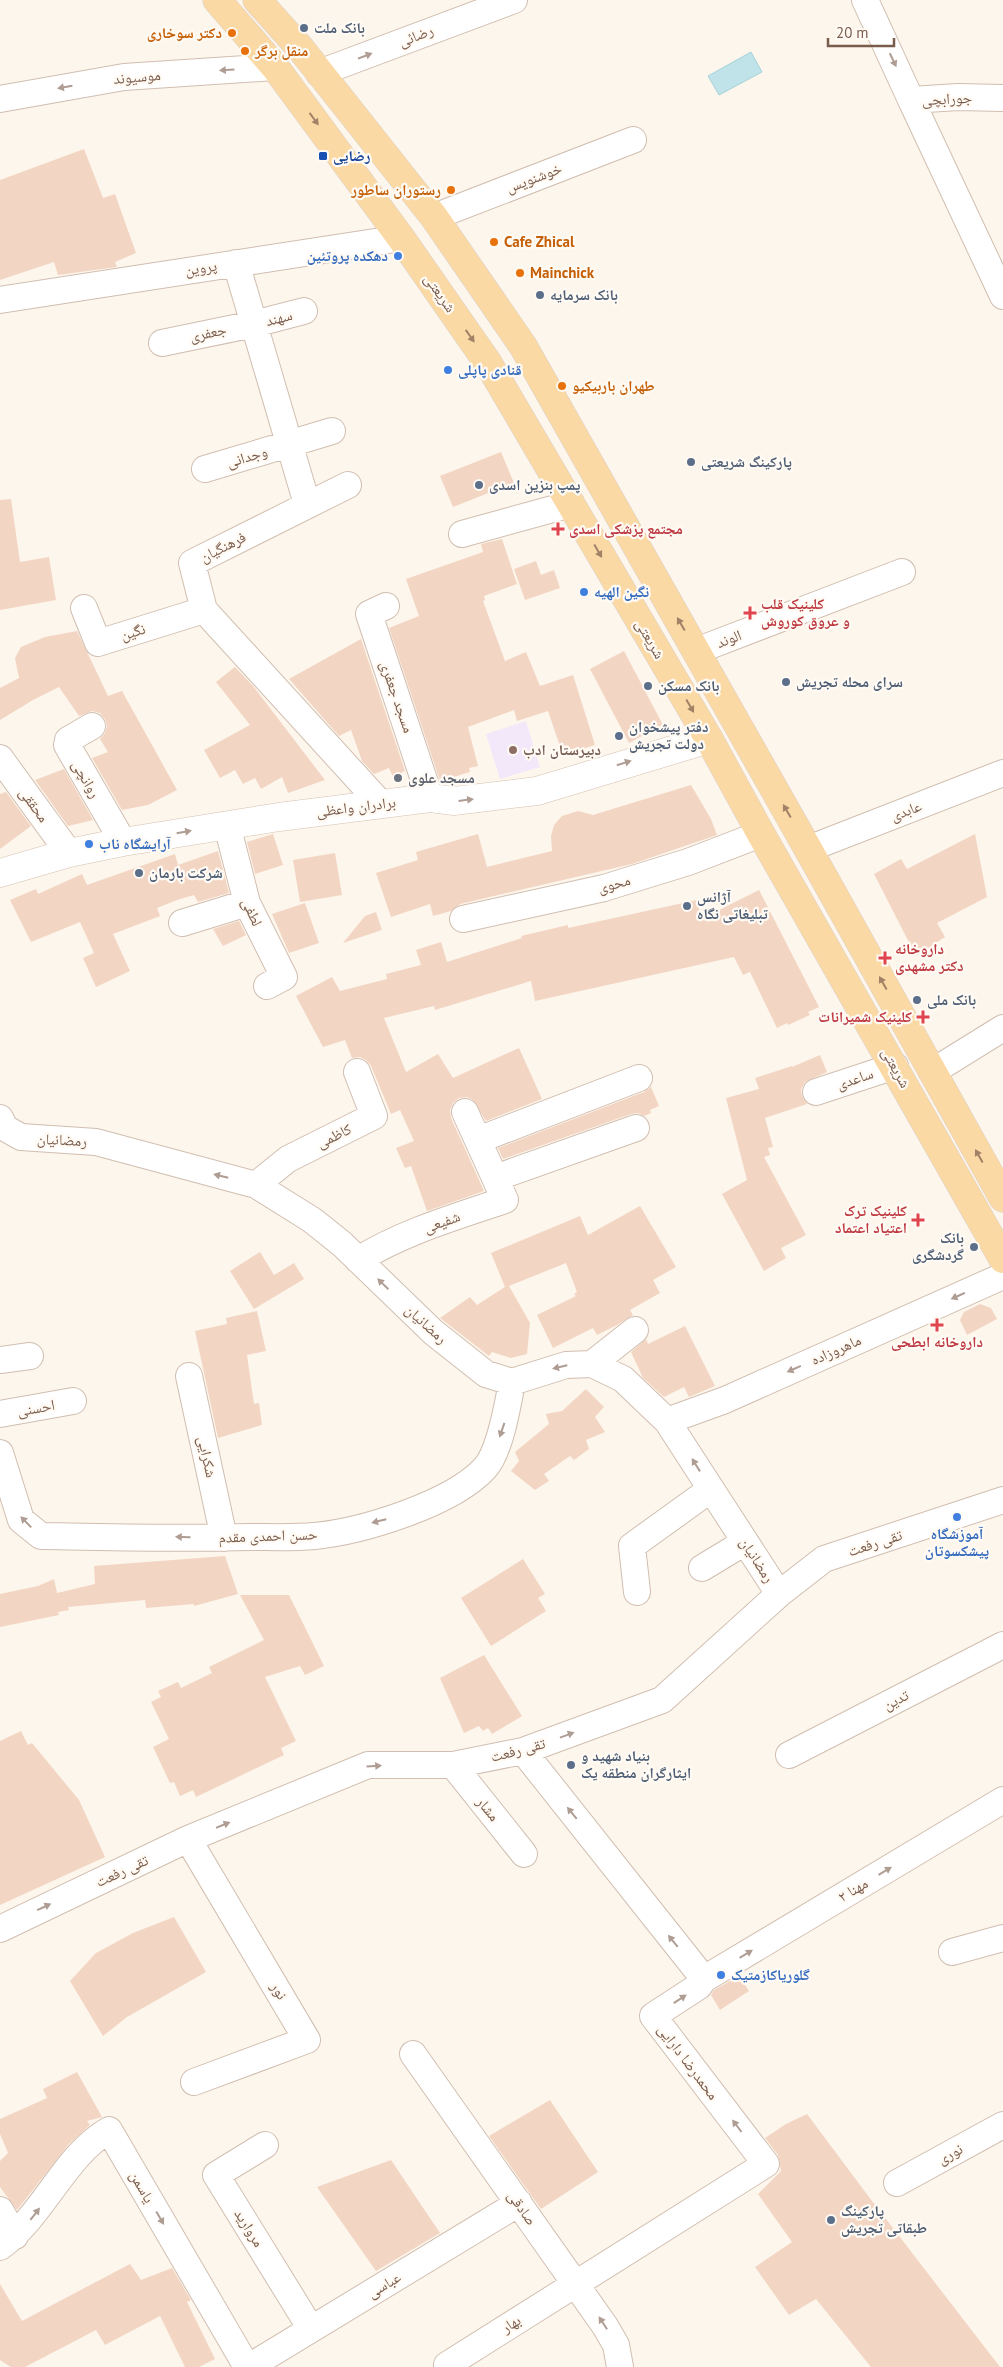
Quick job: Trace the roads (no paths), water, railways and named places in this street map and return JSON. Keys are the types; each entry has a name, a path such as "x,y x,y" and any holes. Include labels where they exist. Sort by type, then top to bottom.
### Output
{"main road":[{"name":"شریعتی","path":"216,0 276,67 401,238 488,363 709,739 761,834 1003,1258"},
{"name":"شریعتی","path":"257,0 301,49 434,216 523,346 1003,1198"},
{"path":"276,67 301,49"},
{"path":"292,90 319,73"},
{"name":"برادران واعظی","path":"0,873 69,853 227,824 430,798 454,801 537,791 709,739"}],"street":[{"name":"رضائی","path":"319,73 514,0"},
{"name":"جورابچی","path":"865,0 911,100 958,96 1003,98"},
{"name":"موسیوند","path":"0,99 124,77 276,67"},
{"path":"911,100 1003,296"},
{"name":"خوشنویس","path":"434,216 633,140"},
{"name":"پروین","path":"0,300 401,238"},
{"path":"236,262 307,504 348,485"},
{"name":"سهند","path":"254,324 304,311"},
{"name":"جعفری","path":"162,343 254,324"},
{"name":"وجدانی","path":"205,469 332,431"},
{"name":"فرهنگیان","path":"307,504 192,563 204,610 381,804"},
{"path":"462,534 571,504"},
{"name":"الوند","path":"696,652 902,572"},
{"name":"مسجد جعفری","path":"386,606 368,614 430,798"},
{"name":"نگین","path":"84,608 98,643 204,610"},
{"name":"روانچی","path":"92,726 68,740 66,745 122,842"},
{"name":"محققی","path":"0,758 69,853"},
{"name":"عابدی","path":"808,849 1003,773"},
{"name":"لطفی","path":"227,824 246,903 284,977 267,986"},
{"name":"محوی","path":"463,919 604,888 688,862 761,834"},
{"path":"182,923 246,903"},
{"path":"932,1072 1003,1028"},
{"name":"ساعدی","path":"816,1092 895,1066"},
{"name":"کاظمی","path":"256,1185 288,1159 374,1116 356,1072"},
{"path":"478,1140 639,1078"},
{"name":"شفیعی","path":"358,1260 374,1250 428,1226 505,1200 465,1112"},
{"name":"رمضانیان","path":"0,1118 5,1128 21,1137 96,1142 256,1185 312,1220 358,1260 433,1332 486,1374 512,1382 566,1365 592,1364 623,1378 668,1420 779,1594"},
{"path":"495,1178 636,1128"},
{"name":"ماهروزاده","path":"668,1420 725,1400 1003,1276"},
{"path":"592,1364 635,1330"},
{"path":"0,1360 30,1356"},
{"name":"شکرایی","path":"189,1376 224,1538"},
{"name":"حسن احمدی مقدم","path":"0,1453 21,1520 41,1536 224,1538 315,1536 384,1521 440,1499 462,1488 487,1467 504,1428 512,1382"},
{"name":"احسنی","path":"0,1414 73,1401"},
{"path":"637,1592 632,1546 711,1489"},
{"name":"تقی رفعت","path":"0,1929 188,1839 368,1765 453,1765 523,1751 662,1700 779,1594 824,1559 1003,1500"},
{"path":"702,1568 745,1542"},
{"name":"تدین","path":"789,1755 1003,1645"},
{"path":"523,1751 704,1979"},
{"name":"مشار","path":"453,1765 524,1854"},
{"name":"مهنا ۲","path":"704,1979 1003,1800"},
{"name":"نور","path":"188,1839 307,2040 194,2082"},
{"path":"952,1952 1003,1938"},
{"name":"محمدرضا دارایی","path":"576,2284 766,2164 653,2016 699,1986 704,1979"},
{"name":"صادقی","path":"413,2054 605,2326 616,2345 620,2367"},
{"name":"نوری","path":"897,2184 1003,2125"},
{"name":"یاسمن","path":"8,2242 87,2145 109,2130 248,2367"},
{"name":"مروارید","path":"265,2145 216,2176 311,2329"},
{"name":"عباسی","path":"248,2367 519,2203"},
{"name":"یاسمن","path":"0,2210 8,2242"},
{"name":"بهار","path":"446,2365 576,2284"}],"water":[{"path":"751,52 762,72 719,95 708,76"}],"place":[{"name":"بانک ملت","path":"304,28"},
{"name":"دکتر سوخاری","path":"232,33"},
{"name":"منقل برگر","path":"245,51"},
{"name":"رضایی","path":"323,156"},
{"name":"رستوران ساطور","path":"451,190"},
{"name":"Cafe Zhical","path":"494,242"},
{"name":"دهکده پروتئین","path":"398,256"},
{"name":"Mainchick","path":"520,273"},
{"name":"بانک سرمایه","path":"540,295"},
{"name":"قنادی پاپلی","path":"448,370"},
{"name":"طهران باربیکیو","path":"562,386"},
{"name":"پارکینگ شریعتی","path":"691,462"},
{"name":"پمپ بنزین اسدی","path":"479,485"},
{"name":"مجتمع پزشکی اسدی","path":"558,529"},
{"name":"نگین الهیه","path":"584,592"},
{"name":"کلینیک قلب و عروق کوروش","path":"750,613"},
{"name":"سرای محله تجریش","path":"786,682"},
{"name":"بانک مسکن","path":"648,686"},
{"name":"دفتر پیشخوان دولت تجریش","path":"619,736"},
{"name":"دبیرستان ادب","path":"513,750"},
{"name":"مسجد علوی","path":"398,778"},
{"name":"آرایشگاه ناب","path":"89,844"},
{"name":"شرکت بارمان","path":"139,873"},
{"name":"آژانس تبلیغاتی نگاه","path":"687,906"},
{"name":"داروخانه دکتر مشهدی","path":"885,958"},
{"name":"بانک ملی","path":"917,1000"},
{"name":"کلینیک شمیرانات","path":"923,1017"},
{"name":"کلینیک ترک اعتیاد اعتماد","path":"918,1220"},
{"name":"بانک گردشگری","path":"974,1247"},
{"name":"داروخانه ابطحی","path":"937,1325"},
{"name":"آموزشگاه پیشکسوتان","path":"957,1517"},
{"name":"بنیاد شهید و ایثارگران منطقه یک","path":"571,1765"},
{"name":"گلوریاکازمتیک","path":"721,1975"},
{"name":"پارکینگ طبقاتی تجریش","path":"831,2220"}]}
